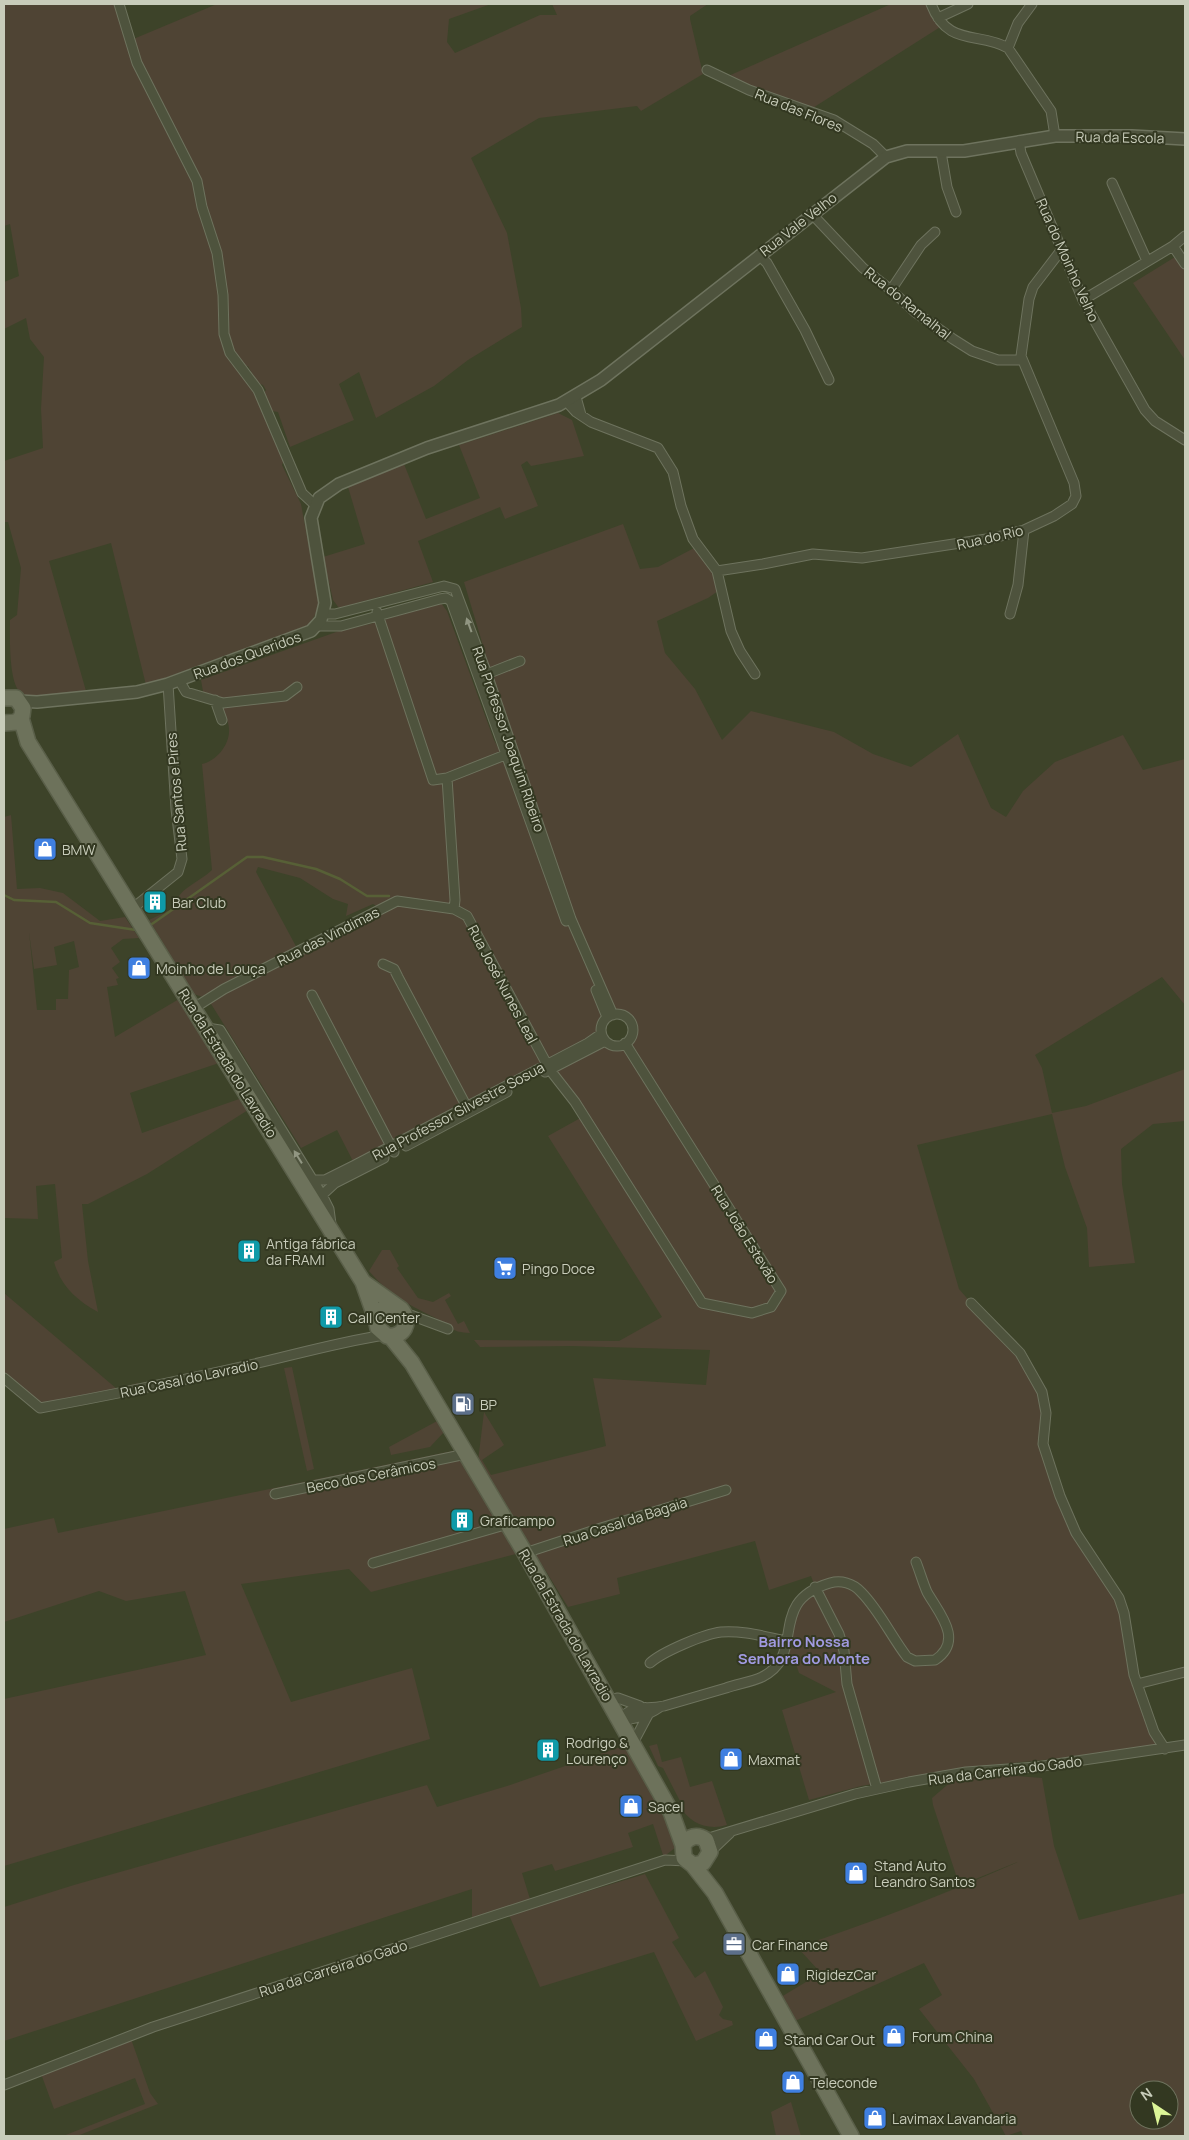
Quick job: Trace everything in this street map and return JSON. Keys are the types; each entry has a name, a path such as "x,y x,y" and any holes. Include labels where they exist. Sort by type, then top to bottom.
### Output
{"main road":[{"name":"Rua da Estrada do Lavradio","path":"10,711 363,1282 392,1324 412,1363 508,1524 694,1855 709,1844 671,1812"},
{"name":"Rua da Estrada do Lavradio","path":"363,1282 392,1324"},
{"path":"694,1855 851,2136"}],"street":[{"path":"119,4 137,62 197,181 202,207 217,253 223,295 224,334 230,353 258,390 302,493 315,505"},
{"path":"931,4 938,18 961,37 1000,44 1008,48 1051,111 1055,136"},
{"path":"938,18 968,4"},
{"path":"1008,48 1018,23 1032,4"},
{"name":"Rua das Flores","path":"707,70 749,90 834,120 873,144 886,157"},
{"name":"Rua da Escola","path":"1055,136 1132,136 1185,139"},
{"name":"Rua Vale Velho","path":"571,400 601,380 811,213 886,157 907,151 964,151 1055,136"},
{"name":"Rua do Moinho Velho","path":"1019,142 1021,153 1083,300 1145,410 1155,421 1185,440"},
{"path":"941,152 947,187 956,212"},
{"path":"1112,183 1147,261"},
{"name":"Rua do Ramalhal","path":"811,213 848,254 892,290 915,312 972,352 998,360 1022,360"},
{"path":"892,290 922,245 935,232"},
{"path":"1083,300 1173,246 1185,236"},
{"path":"1173,246 1185,264"},
{"name":"Rua do Rio","path":"716,571 814,554 862,558 894,555 993,538 1024,530 1072,504 1076,496 1074,483 1021,356 1029,299 1033,287 1062,249"},
{"path":"759,255 767,263 805,330 830,380"},
{"path":"324,614 325,603 311,518 315,505 328,490 427,448 571,400 581,415 628,438 658,448 673,472 681,506 693,539 716,571 731,631 740,652 755,674"},
{"path":"1010,614 1018,585 1024,530"},
{"name":"Rua Professor Joaquim Ribeiro","path":"324,614 335,614 444,586 455,589 487,674 569,912 610,1016"},
{"path":"397,598 400,611"},
{"name":"Rua Professor Joaquim Ribeiro","path":"316,626 334,627 378,617 440,599 446,598 451,601 555,894 610,1016"},
{"path":"375,604 432,780 447,778 505,755"},
{"name":"Rua dos Queridos","path":"10,711 37,702 137,692 173,682 304,635 316,626 324,614"},
{"path":"487,674 520,661"},
{"path":"173,682 186,692 215,700 231,702 285,696 297,687"},
{"name":"Rua Santos e Pires","path":"133,908 178,872 182,859 176,809 173,682"},
{"path":"215,700 222,720"},
{"path":"447,778 454,909"},
{"name":"Rua das Vindimas","path":"194,1008 241,980 397,901 454,909"},
{"name":"Rua José Nunes Leal","path":"454,909 467,916 548,1067"},
{"path":"383,964 396,973 468,1109"},
{"path":"312,994 393,1149"},
{"path":"610,1016 624,1017 631,1025 630,1038 625,1043 615,1046 603,1037 603,1023 610,1016"},
{"path":"207,1028 220,1030 322,1195 329,1210 332,1232"},
{"name":"Rua Professor Silvestre Sosua","path":"322,1195 335,1183 393,1149 603,1037"},
{"name":"Rua João Estevão","path":"548,1067 575,1102 702,1303 752,1312 772,1307 781,1291 625,1043"},
{"name":"Rua Professor Silvestre Sosua","path":"312,1180 325,1180 393,1149"},
{"path":"971,1303 1020,1353 1042,1392 1046,1412 1043,1444 1048,1462 1066,1513 1076,1533 1119,1598 1137,1684 1154,1732 1165,1749"},
{"path":"392,1324 424,1320 448,1329"},
{"path":"392,1324 424,1320"},
{"name":"Rua Casal do Lavradio","path":"4,1378 40,1408 182,1380 362,1338 392,1324"},
{"name":"Beco dos Cerâmicos","path":"275,1494 466,1454"},
{"name":"Rua Casal da Bagaia","path":"525,1554 601,1528 726,1490"},
{"path":"373,1563 508,1524"},
{"path":"618,1720 631,1720 648,1715 661,1707 762,1677 778,1666 783,1656 798,1600 815,1587 836,1581 846,1582 860,1590 907,1657 915,1661 935,1660 947,1646 948,1632 944,1616 928,1593 916,1562"},
{"path":"815,1587 839,1634 844,1651 847,1684 877,1789"},
{"path":"650,1663 660,1654 720,1632 743,1633 786,1641"},
{"path":"1137,1684 1185,1672"},
{"path":"608,1700 618,1698 640,1706 661,1707"},
{"path":"618,1720 628,1711 640,1706"},
{"path":"632,1745 648,1715"},
{"name":"Rua da Carreira do Gado","path":"700,1837 732,1831 877,1789 966,1772 1036,1767 1185,1745"},
{"path":"665,1860 694,1855 732,1831"},
{"path":"665,1860 694,1855"},
{"name":"Rua da Carreira do Gado","path":"4,2085 153,2027 665,1860"}],"shaded area":[{"path":"4,4 119,4 131,40 217,4 491,4 449,19 447,42 455,53 540,15 557,15 552,4 708,4 690,16 703,74 641,111 637,106 539,118 471,158 507,233 521,308 522,327 468,360 434,386 376,418 359,372 339,384 354,420 290,447 278,412 272,411 263,394 266,390 263,385 257,383 248,366 243,369 258,390 285,457 282,465 301,504 319,601 318,610 309,625 146,685 111,543 49,561 86,691 36,699 22,694 17,689 12,671 10,620 17,615 21,568 8,522 4,522 4,461 43,448 41,409 44,357 30,339 26,318 4,329 4,282 19,276 10,224 4,226"},
{"path":"891,4 931,4 945,24 808,111 726,77"},
{"path":"1175,257 1185,268 1185,360 1133,283"},
{"path":"558,413 572,420 584,456 531,466 527,461 521,465 538,506 505,519 500,507 418,541 433,582 339,608 333,600 323,557 365,544 348,487 404,464 426,519 480,498 459,445"},
{"path":"623,524 640,569 658,567 698,546 721,589 708,598 657,621 665,653 695,689 722,740 751,711 834,732 873,754 911,767 958,734 991,808 1006,817 1023,791 1055,762 1123,735 1143,770 1185,759 1185,1005 1162,977 1035,1055 1042,1068 1052,1113 1086,1106 1185,1069 1185,1121 1153,1124 1121,1149 1122,1184 1135,1263 1089,1267 1087,1228 1065,1167 1052,1114 917,1145 959,1289 1033,1374 1046,1413 1043,1444 1076,1533 1119,1598 1131,1659 1165,1749 990,1765 861,1786 809,1800 782,1710 836,1692 799,1673 794,1658 787,1653 793,1610 815,1587 811,1576 769,1590 755,1541 617,1578 620,1594 568,1607 478,1461 484,1412 504,1445 482,1460 491,1475 606,1446 593,1378 706,1385 710,1350 572,1346 480,1347 474,1340 619,1341 662,1317 548,1136 584,1116 550,1070 605,1041 615,1046 625,1043 632,1032 630,1023 620,1015 608,1018 603,1023 601,1034 355,1165 337,1130 301,1148 208,999 194,994 149,920 174,908 179,895 212,870 202,764 212,760 225,746 229,729 223,703 204,697 201,680 339,631 441,603 447,611 494,740 508,765 565,918 586,967 591,965 522,776 464,582","holes":["258,867 300,878 333,899 348,904 346,916 373,904 380,908 298,950 256,872"]},
{"path":"11,815 17,889 40,888 63,893 100,921 125,917 139,938 123,939 111,948 120,962 112,968 119,978 116,979 118,985 107,987 115,1037 179,999 219,1063 130,1093 142,1133 242,1098 248,1110 147,1174 88,1204 82,1204 88,1261 98,1312 70,1292 57,1271 54,1262 62,1258 55,1184 36,1186 38,1219 4,1218 4,817","holes":["29,932 34,969 57,965 54,947 74,941 79,967 69,970 68,999 56,999 56,1010 37,1010"]},
{"path":"382,1250 390,1250 399,1266 397,1268 418,1298 433,1302 449,1293 451,1296 445,1300 458,1324 464,1321 470,1333 456,1331 402,1300 386,1288 369,1271"},
{"path":"4,1293 117,1389 138,1383 135,1390 40,1408 4,1378"},
{"path":"292,1367 314,1469 307,1471 284,1368"},
{"path":"439,1420 445,1431 430,1447 391,1455 389,1447"},
{"path":"457,1450 516,1554 371,1592 349,1569 241,1584 291,1702 412,1668 430,1739 4,1866 4,1699 206,1655 185,1591 126,1601 99,1591 4,1622 4,1529 54,1518 58,1533"},
{"path":"629,1744 659,1798 676,1847 666,1855 663,1855 653,1824 628,1833 633,1847 555,1871 552,1864 522,1873 530,1899 472,1920 472,1889 4,2041 4,1907 74,1885 427,1785 437,1807 507,1786"},
{"path":"657,1744 662,1762 681,1757 690,1787 712,1781 727,1825 720,1827 706,1826 688,1817 679,1805 680,1801 663,1768 658,1766 649,1746"},
{"path":"991,1774 1042,1778 1054,1846 1079,1920 1185,1893 1185,2136 1023,2136 1021,2131 1006,2136 974,2079 919,2009 942,1995 924,1963 795,2021 781,1997 821,1973 797,1947 910,1907 1020,1861 968,1882 965,1877 957,1878 932,1798 953,1780"},
{"path":"645,1874 679,1938 672,1942 695,1978 705,1971 723,2007 719,2015 723,2019 732,2021 733,2025 696,2041 654,1952 540,1987 509,1915"},
{"path":"130,2036 150,2093 158,2104 77,2136 63,2136 145,2104 135,2078 54,2109 40,2071"},
{"path":"791,2102 801,2136 776,2136 771,2112"}],"waterway":[{"path":"152,924 247,857 263,857 316,869 340,879 367,896 389,896"},
{"path":"4,895 14,900 56,902 90,923 136,930"}],"place":[{"name":"BMW","path":"45,849"},
{"name":"Bar Club","path":"155,902"},
{"name":"Moinho de Louça","path":"139,968"},
{"name":"Antiga fábrica da FRAMI","path":"249,1251"},
{"name":"Pingo Doce","path":"505,1268"},
{"name":"Call Center","path":"331,1317"},
{"name":"BP","path":"463,1404"},
{"name":"Graficampo","path":"462,1520"},
{"name":"Rodrigo & Lourenço","path":"548,1750"},
{"name":"Maxmat","path":"731,1759"},
{"name":"Sacel","path":"631,1806"},
{"name":"Stand Auto Leandro Santos","path":"856,1873"},
{"name":"Car Finance","path":"734,1944"},
{"name":"RigidezCar","path":"788,1974"},
{"name":"Forum China","path":"894,2036"},
{"name":"Stand Car Out","path":"766,2039"},
{"name":"Teleconde","path":"793,2082"},
{"name":"Lavimax Lavandaria","path":"875,2118"}],"district":[{"name":"Bairro Nossa Senhora do Monte","path":"804,1650"}]}
